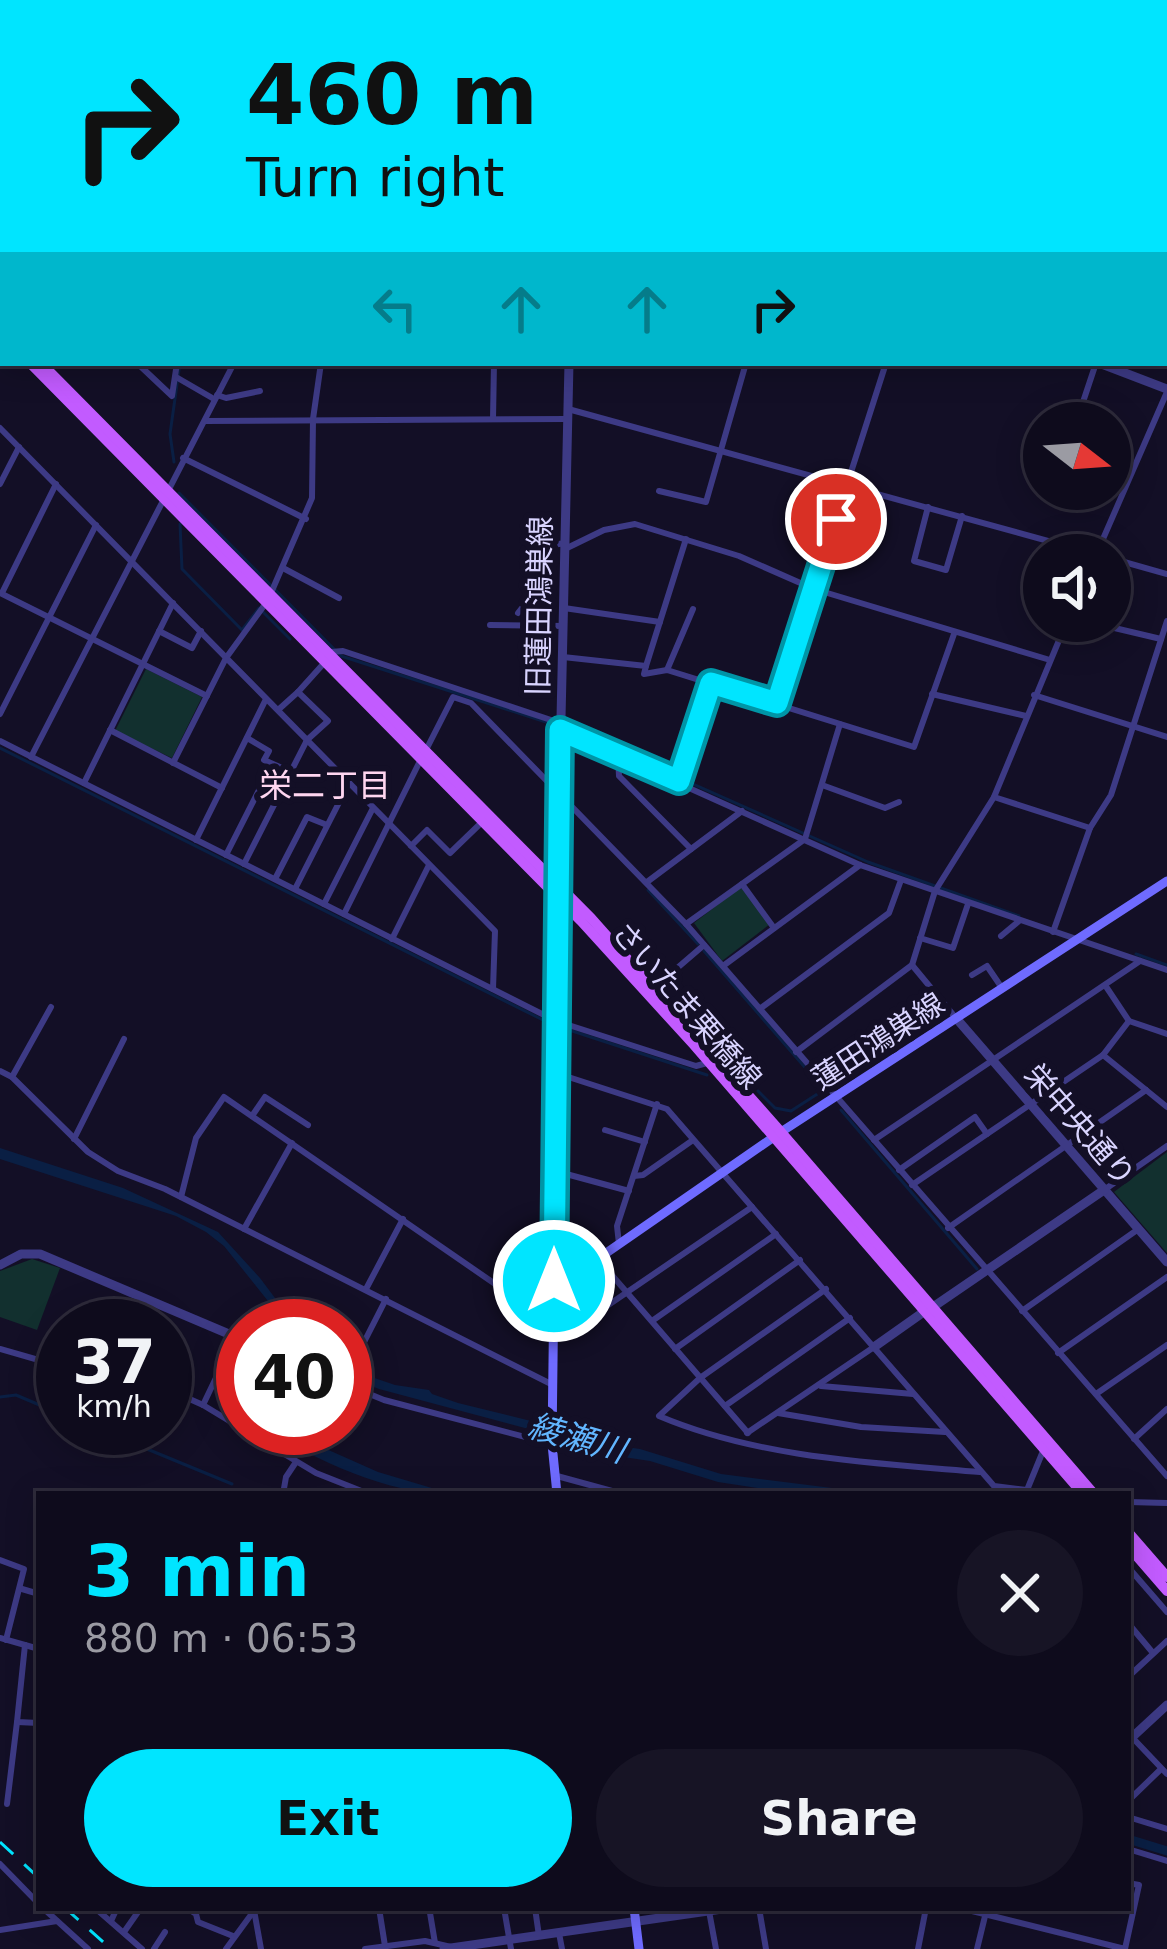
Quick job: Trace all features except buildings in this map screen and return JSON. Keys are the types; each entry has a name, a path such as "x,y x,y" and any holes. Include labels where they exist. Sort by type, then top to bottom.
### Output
{"main road":[{"name":"さいたま栗橋線","path":"33,366 165,492"},
{"name":"さいたま栗橋線","path":"44,366 265,604 327,657 486,818 777,1135"},
{"name":"さいたま栗橋線","path":"486,818 559,885 654,988 777,1135 1091,1491"},
{"name":"蓮田鴻巣線","path":"554,1281 565,1280 598,1259 777,1135 1167,881"},
{"path":"554,1281 552,1443 556,1491"},
{"name":"さいたま栗橋線","path":"929,1309 1080,1491"},
{"path":"1131,1536 1167,1577"},
{"path":"1131,1549 1167,1591"},
{"path":"634,1911 639,1949"}],"street":[{"path":"140,366 172,396 177,366"},
{"path":"32,758 232,366"},
{"path":"173,763 226,658 265,604 306,519 312,498 321,366"},
{"path":"493,419 494,366"},
{"name":"旧蓮田鴻巣線","path":"554,1281 568,366"},
{"path":"659,490 706,502 745,366"},
{"path":"777,703 885,366"},
{"path":"1083,402 1096,366"},
{"path":"1105,366 1167,390 1106,534"},
{"path":"177,377 216,397 260,391"},
{"path":"203,421 567,414 720,450 1024,534"},
{"path":"0,428 495,931 493,991"},
{"path":"0,484 19,447"},
{"path":"183,458 306,519"},
{"path":"56,484 0,594 207,696"},
{"path":"928,507 914,561 946,570 962,516"},
{"path":"518,613 529,599 531,561 548,547 565,546 624,524 686,538 814,589 1050,660"},
{"path":"0,714 96,525"},
{"path":"686,538 644,674 667,670 914,747 954,632"},
{"path":"1131,564 1167,574"},
{"path":"283,568 340,598"},
{"path":"83,784 173,603"},
{"path":"564,608 660,622"},
{"path":"667,670 693,609"},
{"path":"1052,933 1090,828 1111,795 1167,621"},
{"path":"490,626 564,626"},
{"path":"159,631 192,648 201,632"},
{"path":"1131,632 1161,639"},
{"path":"796,1052 912,965 934,891 994,797 1058,642"},
{"path":"278,710 327,657 343,651 560,727 680,777 860,865 1167,970"},
{"path":"563,657 646,666"},
{"path":"680,777 711,683"},
{"path":"244,864 307,740 328,722 298,692"},
{"path":"932,694 1026,716"},
{"path":"1034,695 1167,736"},
{"path":"344,914 453,697 462,696 686,924 1167,1476"},
{"path":"196,840 266,699"},
{"path":"686,924 805,839 840,724"},
{"path":"110,730 222,788"},
{"path":"247,738 269,751 264,760 291,772"},
{"path":"0,741 556,1026 695,1066 707,1063"},
{"path":"618,755 619,776 691,849"},
{"path":"295,890 349,783"},
{"path":"822,785 885,808 899,802"},
{"path":"226,855 260,788 279,797"},
{"path":"994,797 1090,828"},
{"path":"324,904 374,808"},
{"path":"647,882 742,811"},
{"path":"275,879 307,817 327,825"},
{"path":"411,846 427,830 451,853 486,818"},
{"path":"392,939 429,865"},
{"path":"723,966 860,865"},
{"path":"761,1008 889,913 901,879"},
{"path":"742,884 774,928"},
{"path":"920,938 953,949 968,904"},
{"path":"1001,936 1019,921"},
{"path":"654,988 704,945"},
{"path":"874,1140 1140,961"},
{"path":"912,965 956,1018"},
{"path":"972,975 987,966 1002,988"},
{"path":"1105,985 1129,1022 1167,1034"},
{"path":"12,1077 51,1007"},
{"name":"栄中央通り","path":"956,1018 1167,1262"},
{"path":"912,1185 1102,1055 1129,1022"},
{"path":"74,1139 124,1039"},
{"path":"1102,1055 1167,1107"},
{"path":"0,1071 12,1077 88,1153 118,1171 366,1288 553,1385"},
{"path":"556,1073 657,1104 826,1289 994,1486 1027,1490 1044,1450"},
{"path":"948,1228 1146,1090"},
{"path":"181,1197 196,1138 224,1097 543,1317 554,1318"},
{"path":"252,1116 265,1097 308,1125"},
{"path":"619,1244 617,1226 657,1104"},
{"path":"899,1170 975,1117 987,1134"},
{"path":"605,1130 645,1142"},
{"path":"634,1176 643,1175 693,1140"},
{"path":"244,1229 292,1143"},
{"path":"742,1441 1167,1146"},
{"path":"555,1171 629,1191"},
{"path":"580,1325 752,1207"},
{"path":"366,1288 403,1219"},
{"path":"1022,1311 1138,1229"},
{"path":"652,1321 776,1234"},
{"path":"0,1265 21,1254 40,1254 216,1328"},
{"path":"598,1259 748,1433"},
{"path":"675,1349 800,1260"},
{"path":"1058,1353 1167,1277"},
{"path":"826,1289 700,1378 658,1416 742,1441 841,1461 984,1473"},
{"path":"372,1326 386,1299"},
{"path":"724,1407 850,1318"},
{"path":"1096,1394 1166,1346"},
{"path":"0,1349 36,1359"},
{"path":"205,1401 216,1380"},
{"path":"819,1386 913,1394"},
{"path":"372,1395 552,1443"},
{"path":"192,1397 296,1462 362,1491"},
{"path":"1134,1439 1167,1409"},
{"path":"778,1413 861,1427 949,1432"},
{"path":"284,1491 296,1462"},
{"path":"554,1476 612,1491"},
{"path":"1131,1502 1167,1503"},
{"path":"0,1560 23,1566 22,1589 3,1639 36,1648"},
{"path":"1131,1570 1167,1612"},
{"path":"22,1589 36,1593"},
{"path":"1131,1627 1153,1653"},
{"path":"1131,1673 1167,1641"},
{"path":"7,1804 26,1646"},
{"path":"1131,1735 1167,1705"},
{"path":"16,1722 36,1723"},
{"path":"1131,1739 1164,1772 1131,1799"},
{"path":"0,1761 11,1762"},
{"path":"1131,1818 1167,1829"},
{"path":"1131,1850 1167,1861"},
{"path":"0,1865 36,1901"},
{"path":"977,1949 986,1911 1125,1949 1139,1885 1131,1884"},
{"path":"46,1911 88,1949"},
{"path":"99,1911 142,1949"},
{"path":"111,1921 116,1911"},
{"path":"197,1911 198,1922 233,1936"},
{"path":"226,1949 253,1911"},
{"path":"255,1911 261,1949"},
{"path":"380,1911 386,1948"},
{"path":"505,1911 511,1944"},
{"path":"535,1911 539,1936"},
{"path":"365,1949 511,1944 683,1911"},
{"path":"706,1911 716,1949"},
{"path":"760,1911 766,1949"},
{"path":"918,1949 925,1911"},
{"path":"124,1933 138,1912"},
{"path":"430,1912 451,1947"},
{"path":"0,1930 57,1921"},
{"path":"154,1949 165,1932"},
{"path":"559,1933 562,1949"}],"green space":[{"path":"146,669 202,697 172,758 115,731"},
{"path":"742,886 770,924 722,961 694,923"},
{"path":"1167,1152 1167,1253 1114,1192"},
{"path":"32,1259 60,1268 48,1299 36,1299 36,1330 0,1317 0,1271"}],"water":[{"path":"0,1148 123,1188 218,1232 276,1299 266,1299 224,1246 176,1216 0,1159"},
{"path":"372,1377 429,1390 590,1442 640,1449 721,1474 856,1491 776,1491 718,1482 650,1461 597,1453 566,1439 372,1386"},
{"path":"313,1455 340,1455 442,1491 377,1482"}],"waterway":[{"path":"174,462 170,434 180,366"},
{"path":"179,493 341,656 546,722"},
{"path":"180,524 182,569 242,630 259,608 290,639"},
{"path":"567,728 868,862 1019,916"},
{"path":"0,748 551,1024"},
{"path":"648,890 698,944"},
{"path":"704,951 822,1087 791,1111 775,1108 758,1091"},
{"path":"1136,954 1167,965"},
{"path":"560,1027 707,1075"},
{"path":"841,1110 977,1269"},
{"path":"0,1397 16,1395 36,1404"},
{"name":"綾瀬川","path":"558,1433 616,1448"},
{"path":"162,1455 232,1484"},
{"path":"1131,1840 1167,1851"}],"railway":[{"path":"0,1842 36,1875"},
{"path":"68,1911 111,1949"}],"district":[{"name":"栄二丁目","path":"325,785"}],"route":[{"path":"554,1281 560,730 679,781 711,683 777,703 836,519"}]}
